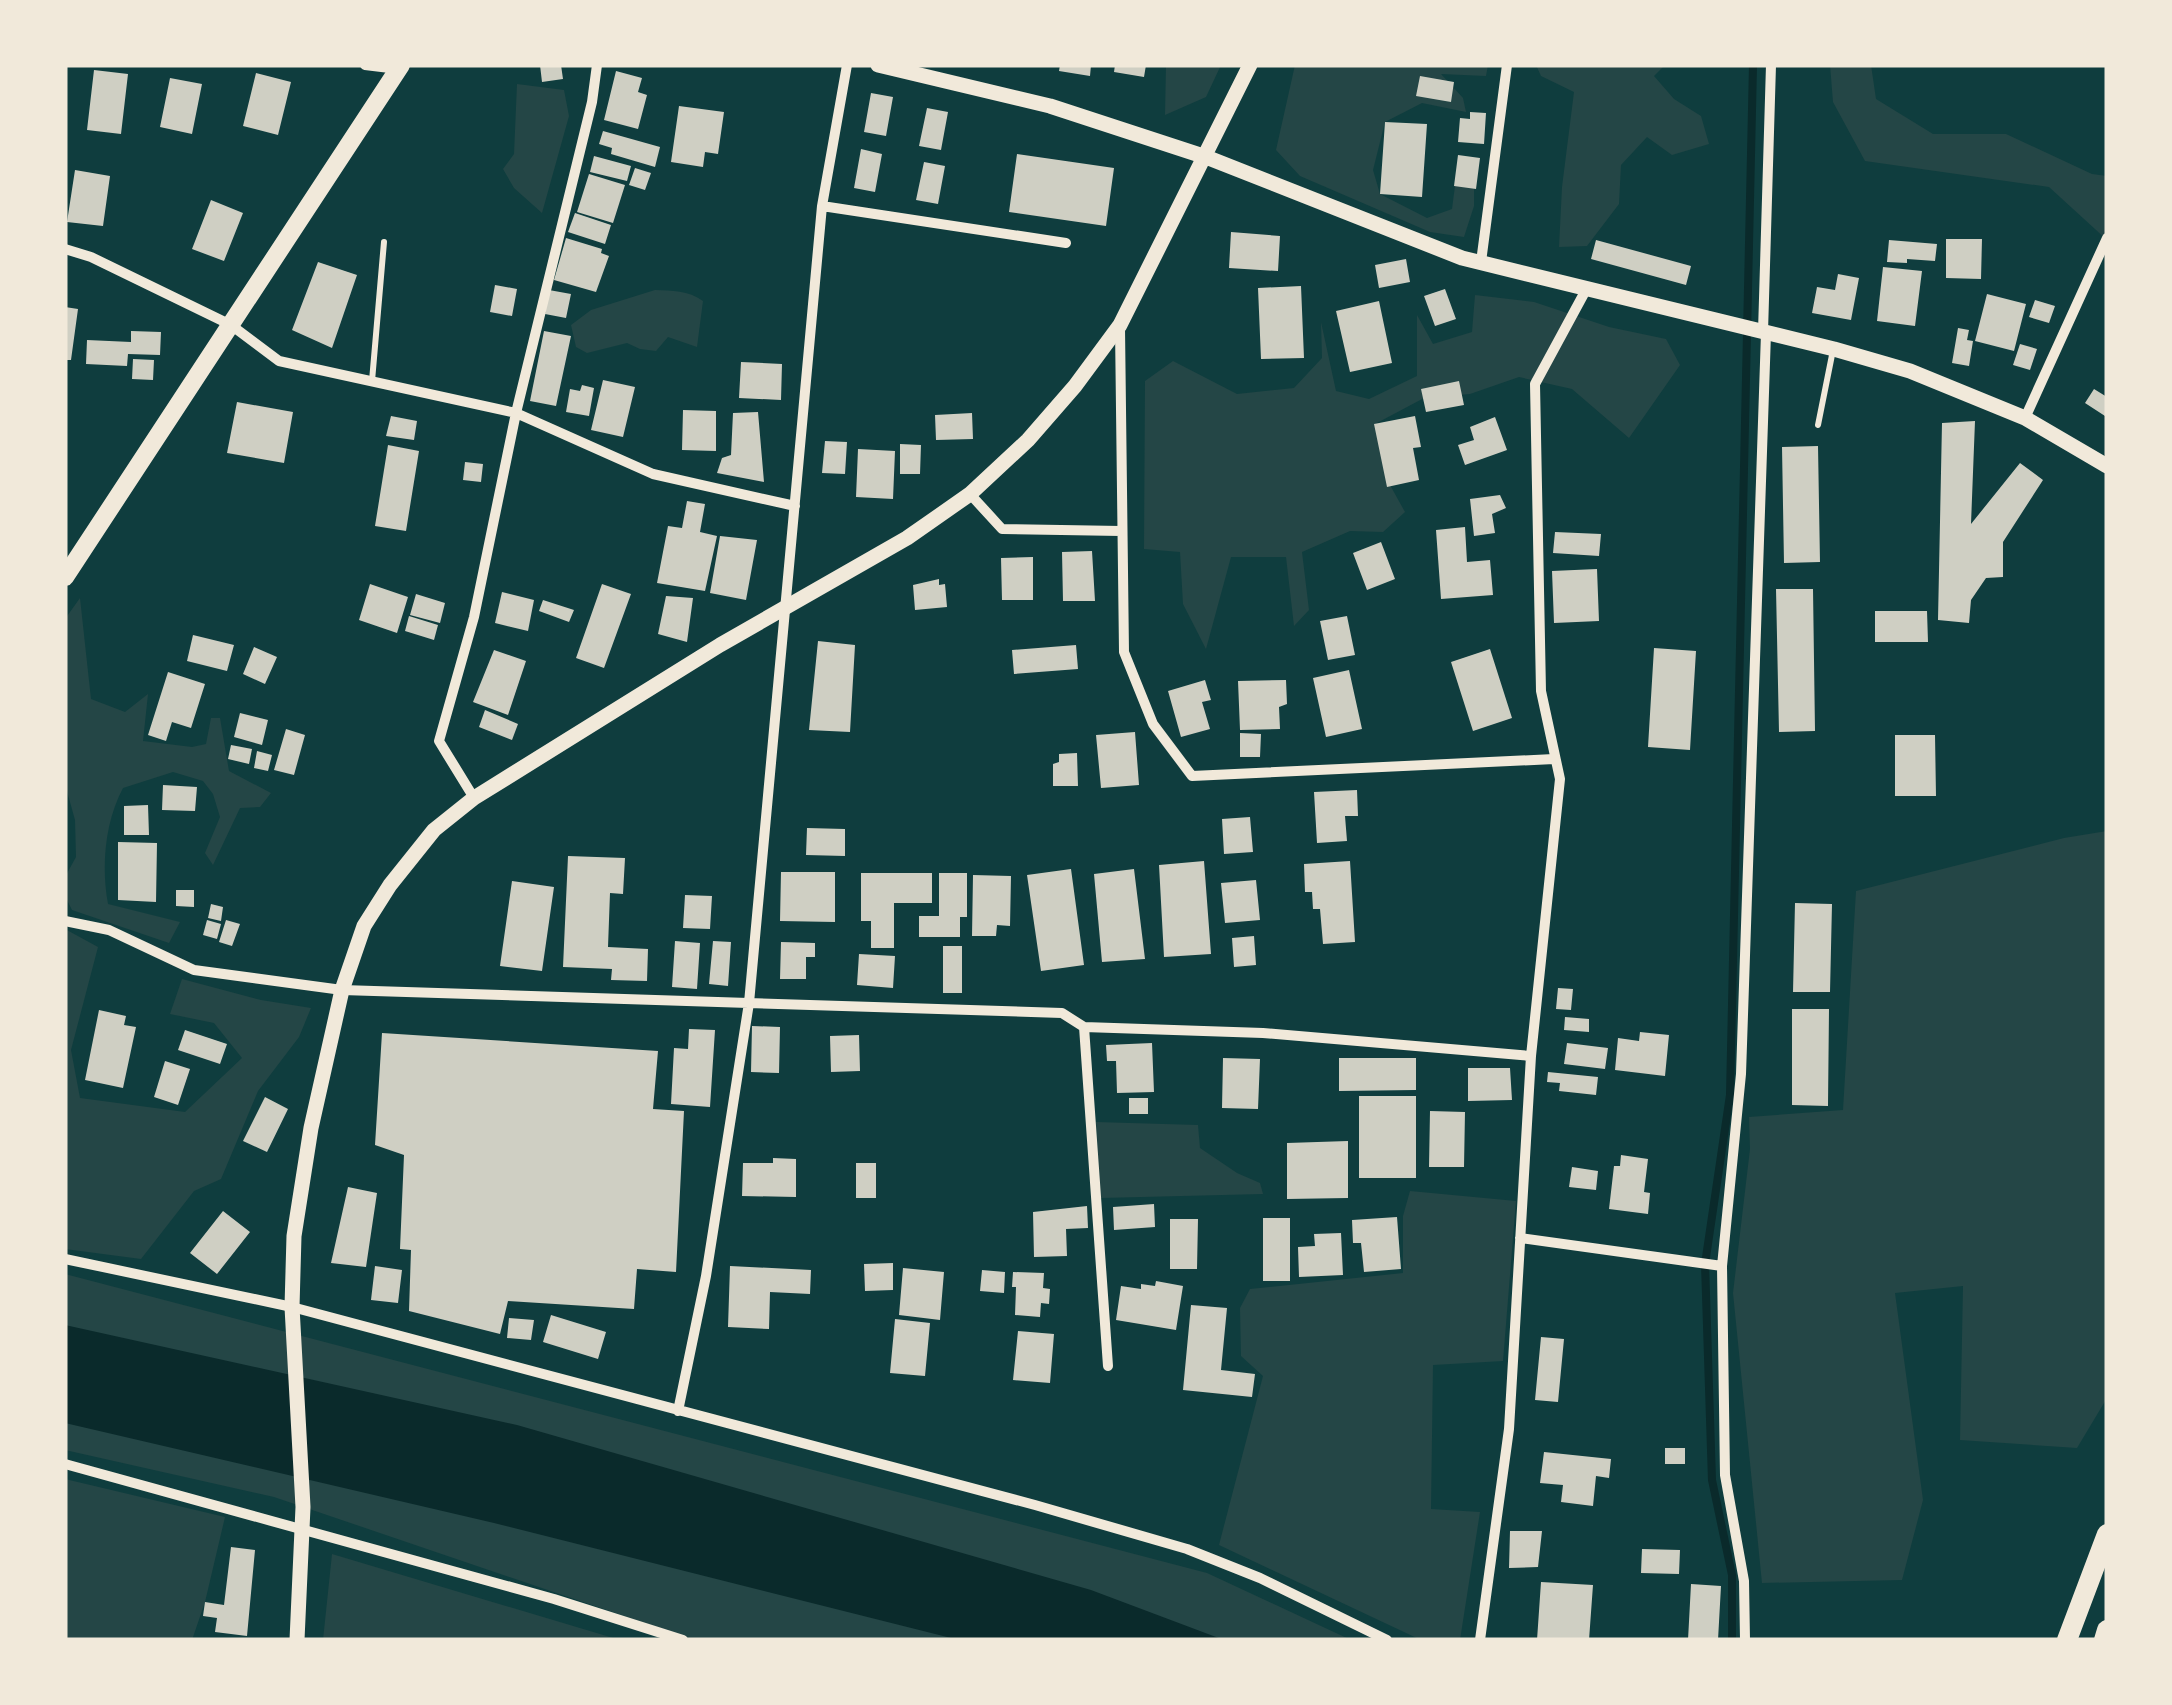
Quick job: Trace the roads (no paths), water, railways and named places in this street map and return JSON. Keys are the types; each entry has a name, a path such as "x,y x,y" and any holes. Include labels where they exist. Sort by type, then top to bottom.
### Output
{"highway":[{"path":"2068,1640 2107,1534"},
{"path":"2104,1640 2107,1630"}],"main road":[{"path":"65,577 399,67"}],"street":[{"path":"365,65 399,67"},
{"path":"474,798 439,741 474,618 516,413 592,102 597,65"},
{"path":"678,1411 706,1276 749,1003 822,206 847,65"},
{"path":"878,65 1050,106 1206,158 1376,226 1480,262 1910,371 2025,418 2107,466"},
{"path":"298,1640 303,1508 292,1308 294,1236 308,1146 342,990 364,926 390,885 434,830 474,798 720,645 908,538 970,494 1028,440 1075,386 1120,324 1250,65"},
{"path":"1480,262 1507,65"},
{"path":"1745,1640 1744,1581 1725,1476 1722,1266 1741,1074 1771,65"},
{"path":"822,206 1066,242"},
{"path":"2025,418 2107,238"},
{"path":"65,249 91,257 232,325 279,362 516,413 653,474 795,506"},
{"path":"1480,1640 1510,1429 1531,1056 1560,779 1541,691 1535,384 1586,288"},
{"path":"1120,324 1124,652 1154,724 1192,776 1554,759"},
{"path":"970,494 1002,529 1121,530"},
{"path":"65,921 109,930 194,970 342,990 1062,1013 1084,1027 1263,1034 1531,1056"},
{"path":"1084,1027 1108,1366"},
{"path":"1520,1238 1722,1266"},
{"path":"65,1259 292,1308 1188,1549 1260,1578 1387,1640"},
{"path":"65,1464 303,1532 372,1547 683,1640"}],"lane":[{"path":"372,382 384,242"},
{"path":"1818,425 1834,349"}],"waterway":[{"path":"1732,1640 1732,1575 1712,1480 1705,1264 1730,1095 1753,65"}]}
